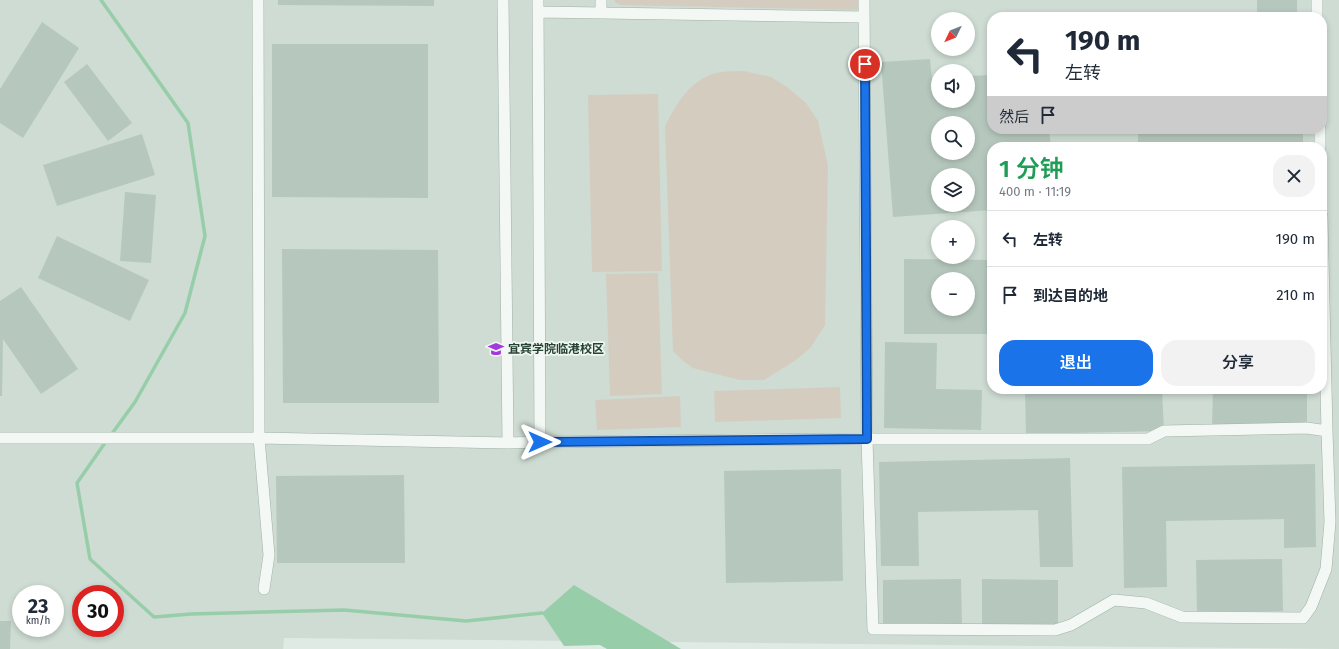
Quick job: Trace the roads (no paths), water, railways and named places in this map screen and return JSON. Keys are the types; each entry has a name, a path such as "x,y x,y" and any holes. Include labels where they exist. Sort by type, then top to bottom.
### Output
{"street":[{"path":"258,0 260,438 269,555 264,588"},
{"path":"503,0 508,443"},
{"path":"538,0 540,442"},
{"path":"601,0 601,13"},
{"path":"864,0 867,439 873,629 1055,630 1070,625 1114,600 1146,603 1182,617 1303,618 1311,607 1326,569 1330,522 1326,394"},
{"path":"1317,0 1317,12"},
{"path":"538,12 864,17"},
{"path":"0,438 260,438 508,443 867,439 1148,439 1164,431 1307,428 1327,431"}],"waterway":[{"path":"101,0 188,123 205,236 185,313 135,402 111,435"},
{"path":"107,440 77,483 90,559 154,617 191,614 344,610 466,621 542,613"}],"place":[{"name":"宜宾学院临港校区","path":"496,349"}]}
